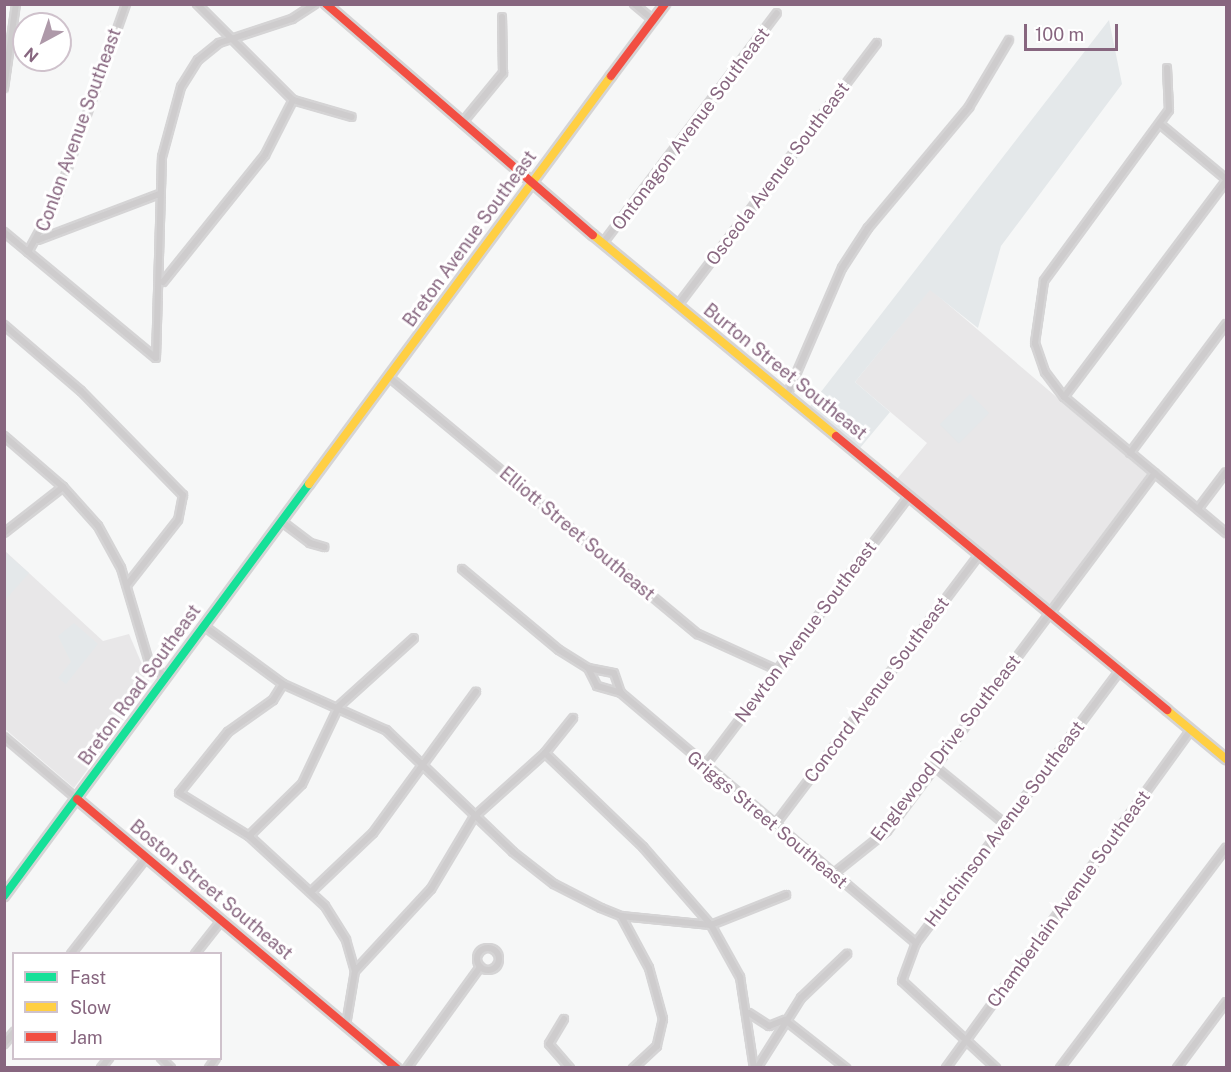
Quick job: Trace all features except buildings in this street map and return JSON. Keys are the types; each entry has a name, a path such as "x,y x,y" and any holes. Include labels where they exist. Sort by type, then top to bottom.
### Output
{"main road":[{"name":"Burton Street Southeast","path":"326,4 531,183 1227,759"},
{"name":"Breton Avenue Southeast","path":"302,493 665,4"},
{"name":"Breton Road Southeast","path":"4,896 302,493"},
{"name":"Boston Street Southeast","path":"76,799 397,1068"}],"street":[{"path":"4,88 16,4"},
{"name":"Conlon Avenue Southeast","path":"28,252 38,240 126,4"},
{"path":"197,4 293,100 352,117"},
{"path":"4,232 156,358 162,282 159,194 169,124 181,87 198,60 230,37 292,19 315,4"},
{"path":"634,4 653,20"},
{"name":"Ontonagon Avenue Southeast","path":"603,243 777,13"},
{"path":"462,123 503,73 502,17"},
{"path":"787,395 842,268 868,228 969,107 1009,40"},
{"name":"Osceola Avenue Southeast","path":"678,305 877,43"},
{"path":"1167,68 1172,97 1160,124 1038,295 1033,327 1038,357 1064,397 1227,532"},
{"path":"162,282 265,155 293,100"},
{"path":"1064,397 1227,180 1160,124"},
{"path":"38,240 159,194"},
{"path":"1130,453 1227,324"},
{"path":"4,326 81,391 183,495 178,520 128,585"},
{"name":"Elliott Street Southeast","path":"389,377 698,634 777,670"},
{"path":"4,436 63,487 98,526 128,585 149,662 165,677"},
{"path":"1198,509 1227,472"},
{"name":"Englewood Drive Southeast","path":"832,874 886,831 1155,473"},
{"path":"4,533 63,487"},
{"name":"Newton Avenue Southeast","path":"704,767 909,496"},
{"path":"281,521 310,543 324,547"},
{"name":"Concord Avenue Southeast","path":"774,826 980,554"},
{"name":"Griggs Street Southeast","path":"462,569 588,668 597,686 621,693 704,767 916,943"},
{"path":"204,626 284,684 378,724 423,763 474,817 554,884 621,916 711,925 786,895"},
{"path":"249,836 302,784 339,706 414,638"},
{"name":"Griggs Street Southeast","path":"588,668 614,673 621,693"},
{"name":"Hutchinson Avenue Southeast","path":"966,1042 903,985 916,943 1120,670"},
{"path":"284,684 273,700 228,732 179,793 249,836 312,891 336,921 356,970"},
{"path":"312,891 373,833 476,692"},
{"path":"346,1025 356,970 431,889 474,817 545,753 573,718"},
{"name":"Chamberlain Avenue Southeast","path":"946,1068 1191,729"},
{"name":"Boston Street Southeast","path":"4,737 76,799"},
{"path":"4,750 10,742"},
{"path":"545,753 643,847 711,925 733,960 748,1013 755,1068"},
{"path":"934,766 1005,824"},
{"path":"1060,1068 1227,848"},
{"path":"73,952 146,858"},
{"path":"621,916 649,968 663,1019 657,1046 633,1068"},
{"path":"197,952 222,921"},
{"path":"755,1068 785,1020 847,954"},
{"path":"407,1068 480,967"},
{"path":"1177,1068 1225,1007"},
{"path":"748,1013 769,1026 785,1020"},
{"path":"564,1020 549,1047 570,1068"},
{"path":"785,1020 846,1068"},
{"path":"966,1042 996,1068"}],"shaded area":[{"path":"1109,20 1122,84 1001,246 978,328 930,290 855,382 890,412 860,448 810,406"},
{"path":"930,289 1148,475 1051,606 897,479 927,443 855,382"},
{"path":"970,394 989,413 959,443 940,424"},
{"path":"4,550 103,641 129,634 150,683 74,788 5,729"},
{"path":"5,552 29,573 6,599 4,597"},
{"path":"74,623 98,644 66,684 58,678 71,662 58,636"}],"traffic: fast":[{"path":"4,896 309,484"}],"traffic: slow":[{"path":"309,484 611,76"},
{"path":"593,235 836,436"},
{"path":"1167,710 1226,759"}],"traffic: jam":[{"path":"326,4 593,235"},
{"path":"611,76 665,4"},
{"path":"836,436 1167,710"},
{"path":"77,799 397,1068"}]}
